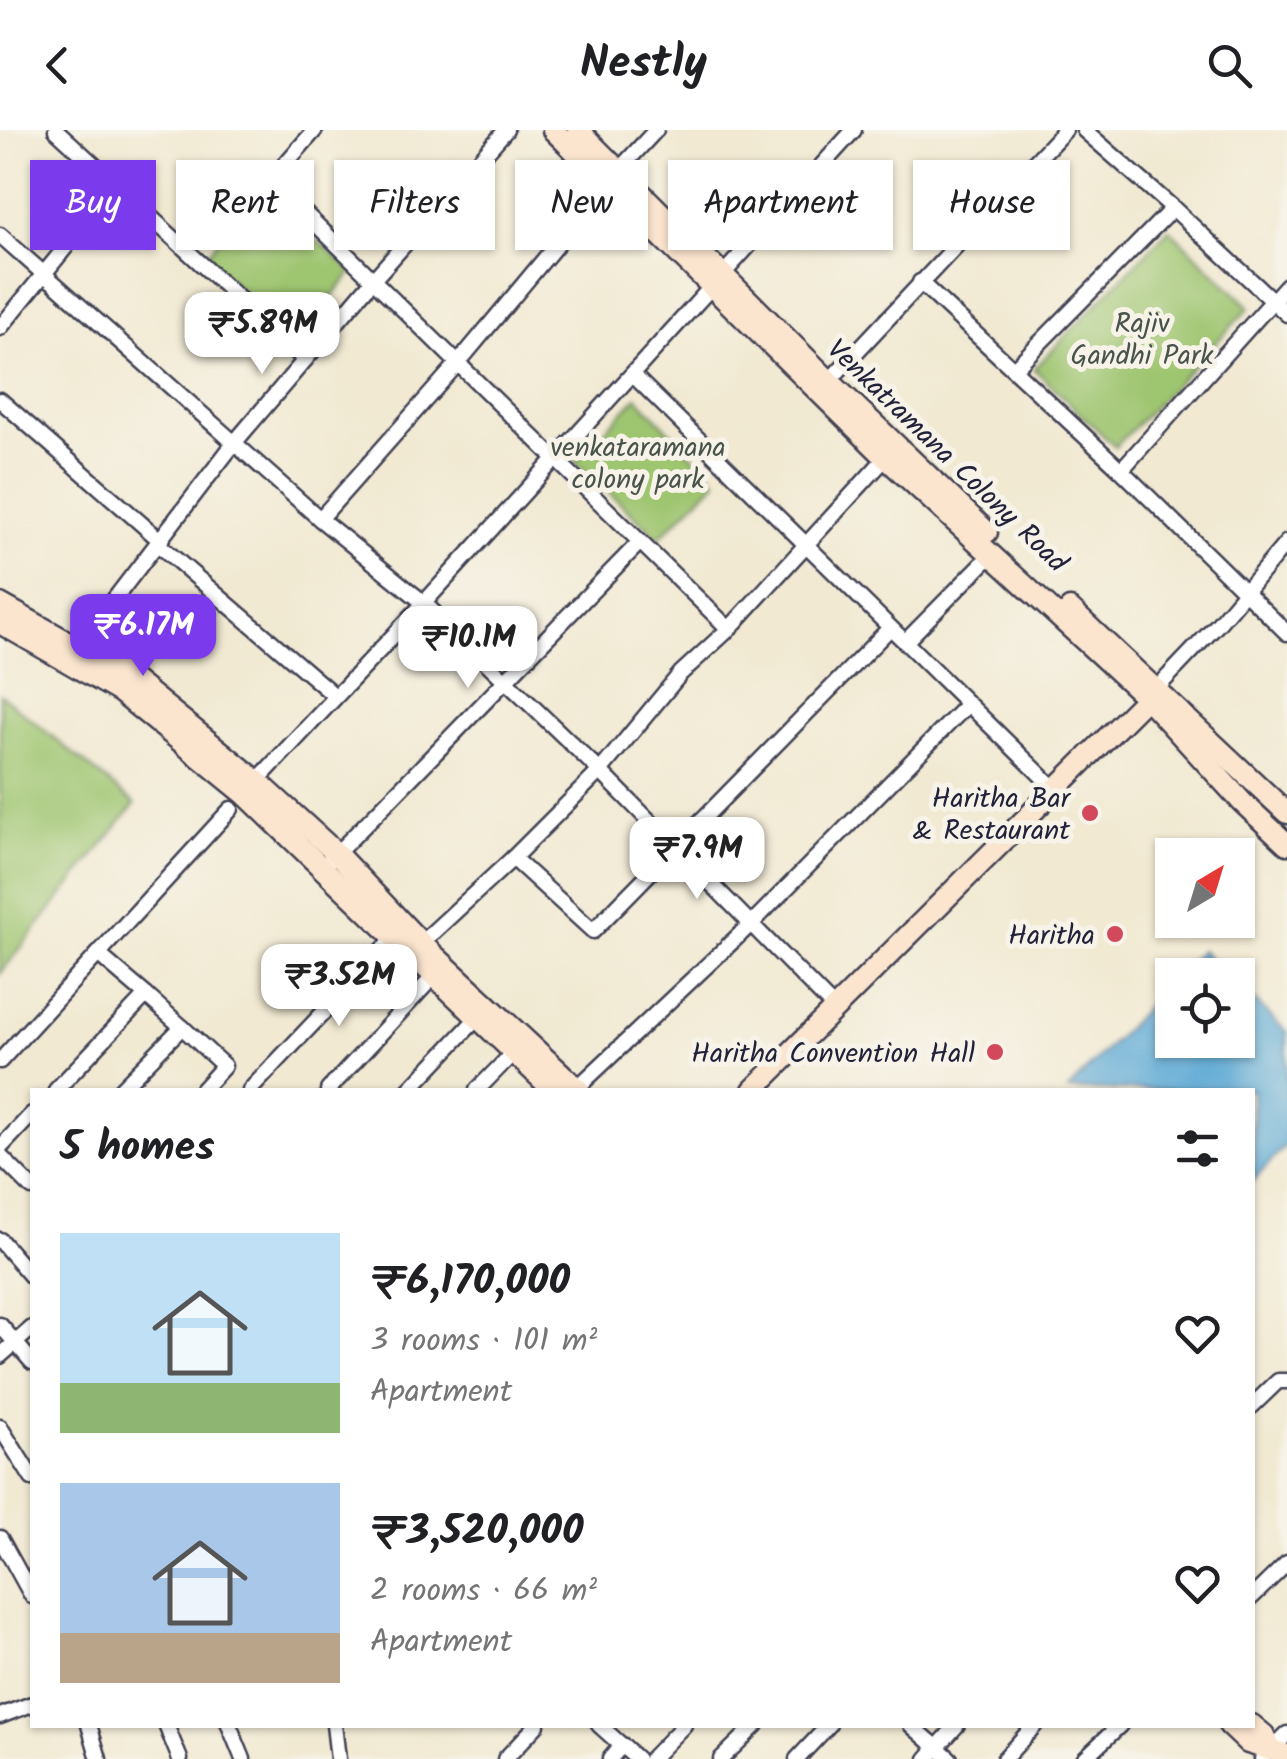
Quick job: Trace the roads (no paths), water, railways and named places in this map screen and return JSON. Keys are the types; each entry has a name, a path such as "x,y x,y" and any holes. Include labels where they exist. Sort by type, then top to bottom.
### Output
{"main road":[{"path":"553,130 590,160"},
{"name":"Venkatramana Colony Road","path":"578,130 599,160"},
{"name":"Venkatramana Colony Road","path":"648,213 828,381 891,452 1287,813"},
{"path":"716,280 991,555 1152,693 1242,802 1287,844"},
{"path":"0,604 72,656"},
{"path":"0,623 72,656 127,675 174,725 227,768 244,795 330,860 482,1012 513,1054 551,1088"},
{"path":"755,1088 1152,693"},
{"path":"330,860 395,938 416,948 433,977 577,1088"},
{"path":"1255,1727 1277,1749"},
{"path":"1231,1728 1248,1743 1277,1749"}],"street":[{"path":"56,130 88,160"},
{"path":"315,130 271,180 729,629"},
{"path":"72,656 235,442 506,130"},
{"path":"628,160 656,130"},
{"path":"0,1060 424,603 854,130"},
{"path":"828,381 1065,130"},
{"path":"1084,130 1287,314"},
{"path":"1014,369 1172,208"},
{"path":"156,223 305,360"},
{"path":"0,235 320,519 424,603 600,770 835,1009"},
{"path":"0,328 64,250"},
{"path":"320,519 552,250"},
{"path":"920,282 1287,633"},
{"path":"1120,470 1287,285"},
{"path":"633,375 1056,790"},
{"path":"0,400 336,696"},
{"path":"416,948 600,770 682,673 729,629 891,452"},
{"path":"330,860 640,542"},
{"path":"1152,693 1287,542"},
{"path":"905,642 991,555"},
{"path":"512,858 593,931 890,628"},
{"path":"579,1088 750,924 968,704"},
{"path":"252,1088 395,938"},
{"path":"98,954 224,1066 206,1088"},
{"path":"330,1088 433,977"},
{"path":"58,1088 146,995"},
{"path":"412,1088 482,1012"},
{"path":"122,1088 182,1028"},
{"path":"479,1088 513,1054"},
{"path":"0,1148 30,1116"},
{"path":"0,1156 30,1182"},
{"path":"0,1240 30,1275"},
{"path":"0,1325 30,1360"},
{"path":"0,1356 30,1330"},
{"path":"1255,1403 1278,1381 1287,1381"},
{"path":"0,1427 30,1475"},
{"path":"0,1538 30,1592"},
{"path":"1255,1594 1287,1563"},
{"path":"0,1716 30,1705"},
{"path":"89,1728 99,1759"},
{"path":"167,1728 180,1759"},
{"path":"229,1728 244,1759"},
{"path":"334,1728 338,1759"},
{"path":"505,1759 534,1728"},
{"path":"607,1728 637,1759"},
{"path":"650,1759 681,1728"},
{"path":"721,1759 753,1728"},
{"path":"805,1756 828,1728"},
{"path":"914,1728 932,1753 950,1759"},
{"path":"932,1753 955,1728"},
{"path":"1004,1759 1032,1728"},
{"path":"1092,1757 1117,1728"},
{"path":"610,1759 622,1745"}],"water":[{"path":"1201,950 1209,958 1193,958"},
{"path":"1155,998 1155,1058 1255,1058 1255,1001 1287,1032 1287,1144 1255,1179 1255,1088 1070,1088"}],"place":[{"name":"Haritha Bar & Restaurant","path":"1090,813"},
{"name":"Haritha","path":"1115,934"},
{"name":"Haritha Convention Hall","path":"995,1052"}],"park label":[{"name":"Rajiv Gandhi Park","path":"1142,338"},
{"name":"venkataramana colony park","path":"638,462"}]}
